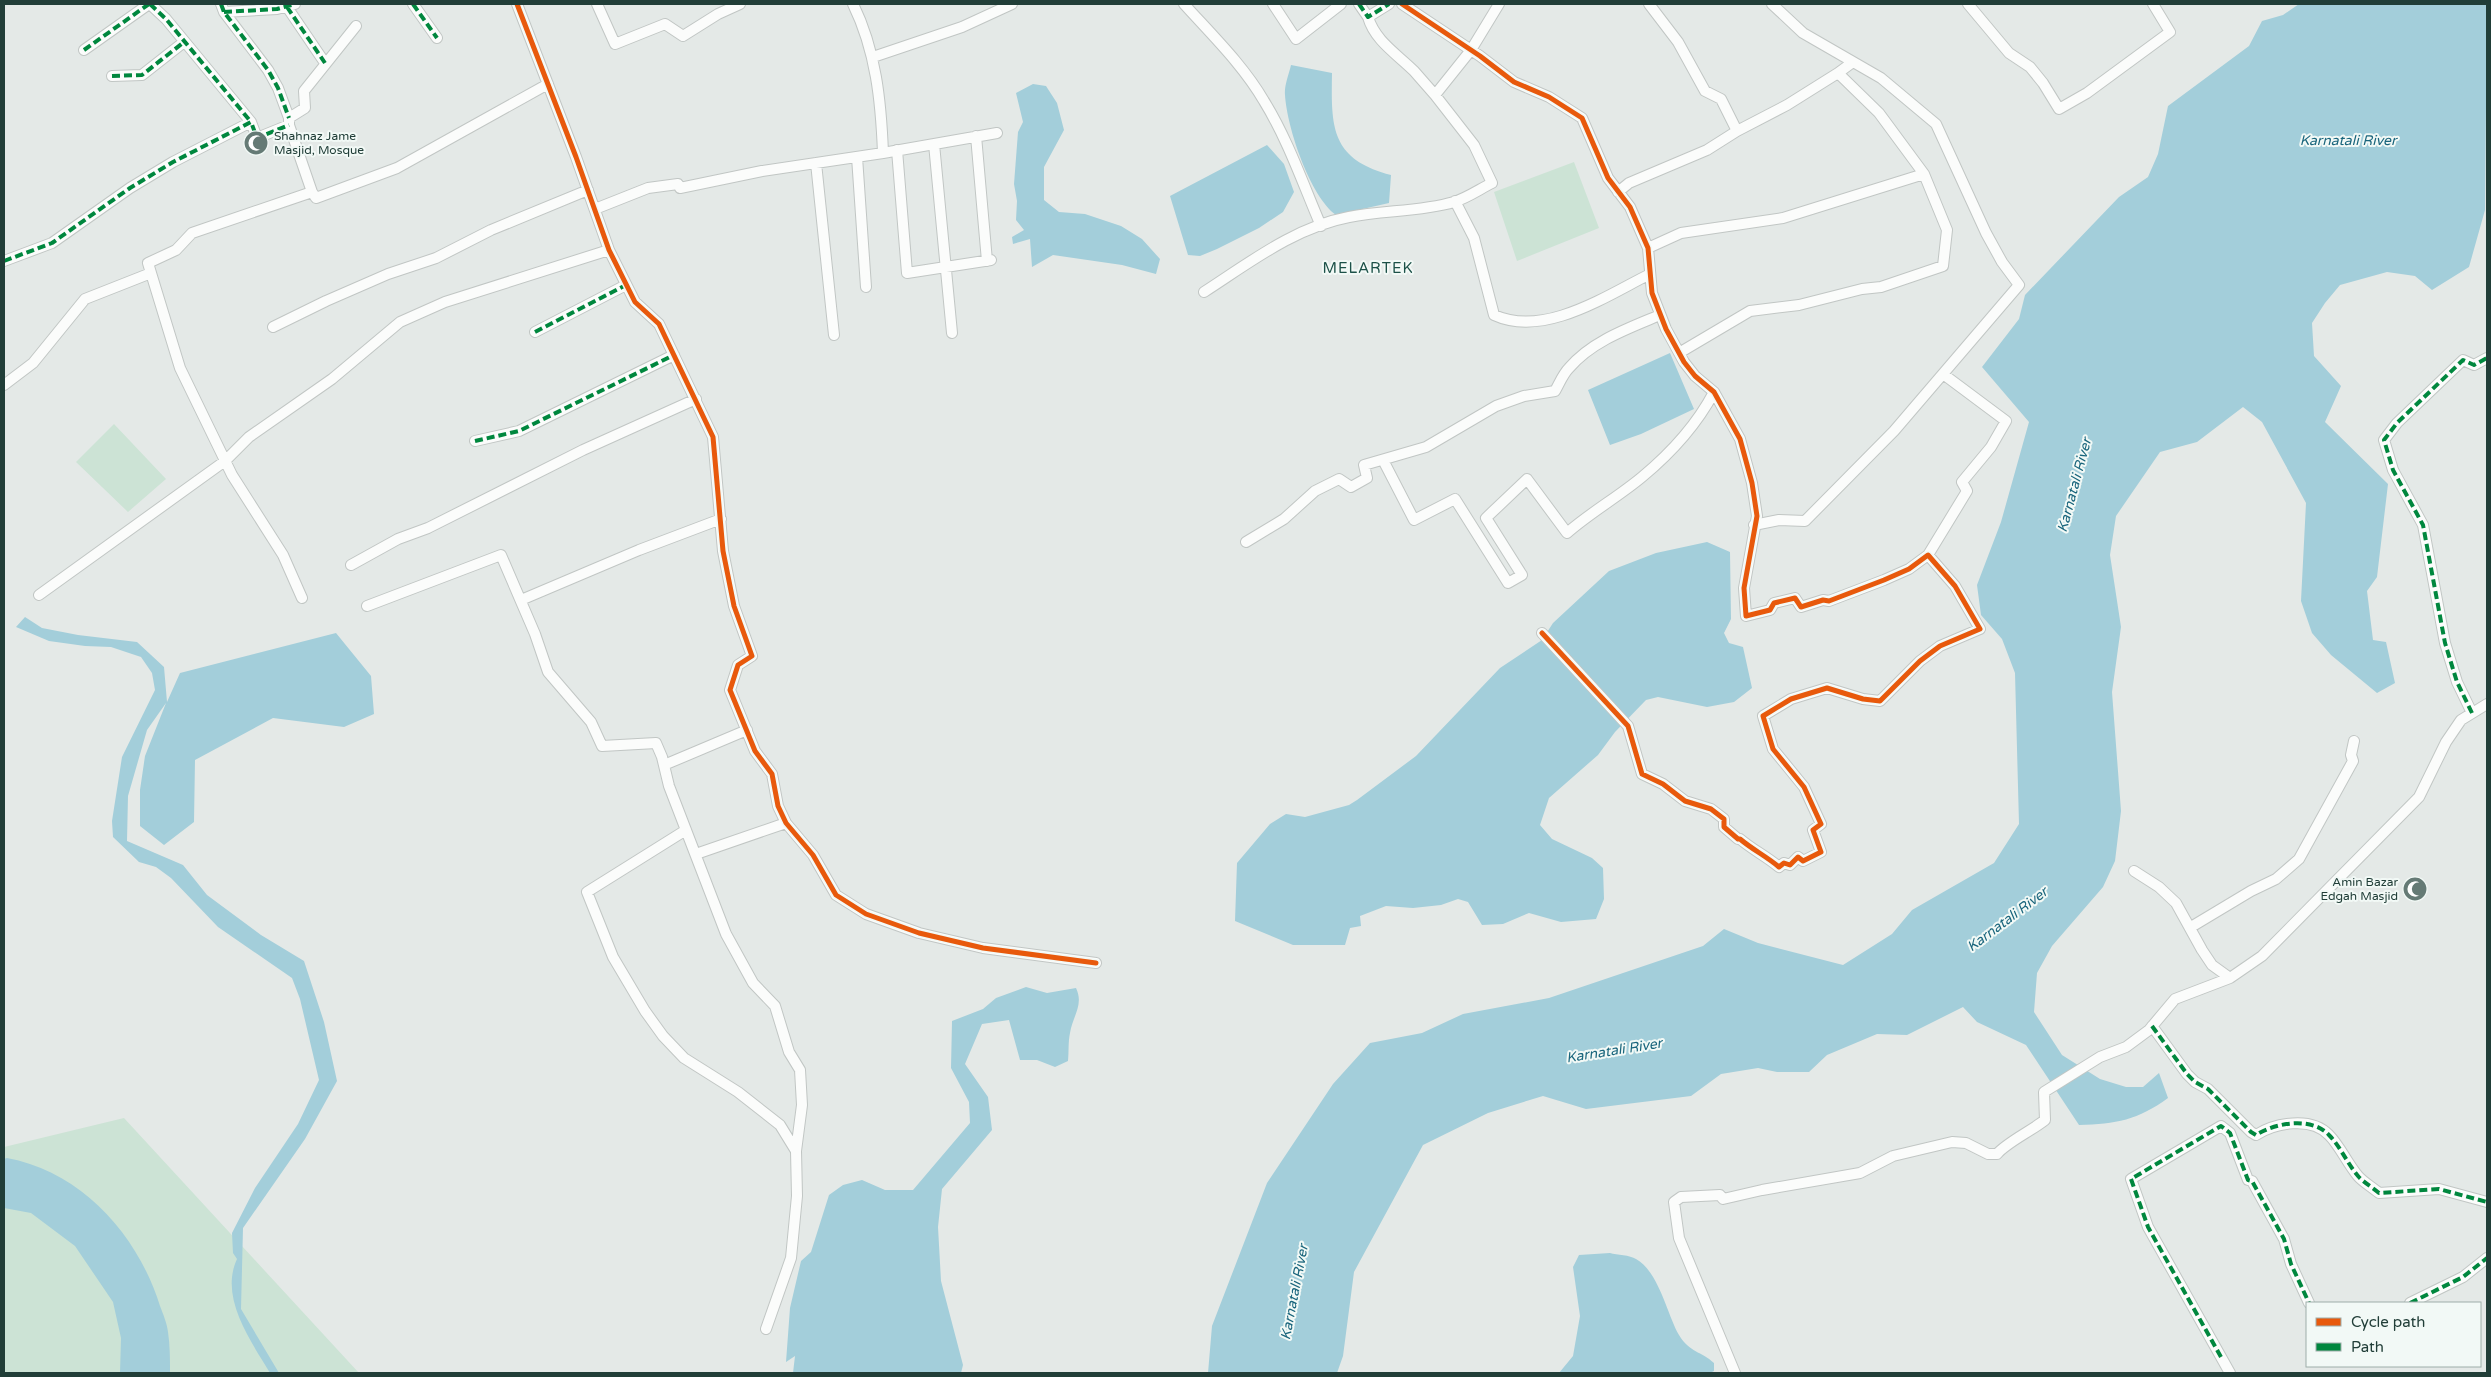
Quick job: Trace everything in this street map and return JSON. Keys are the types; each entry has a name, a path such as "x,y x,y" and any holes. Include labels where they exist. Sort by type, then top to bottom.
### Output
{"street":[{"path":"84,50 149,4 184,42 251,122 257,138 289,121 305,108 304,91 324,63 356,26"},
{"path":"413,4 437,38"},
{"path":"516,4 548,84 609,250 635,302 659,324 713,437 723,551 734,606 752,656 738,665 730,690 756,750 772,774 778,806 786,823 813,855 836,895 866,914 919,933 983,948 1096,963"},
{"path":"597,4 615,44 665,24 683,36 718,14 740,4"},
{"path":"853,4 873,57 881,108 883,153"},
{"path":"873,57 962,27 1012,4"},
{"path":"1184,4 1234,58 1264,99 1282,133 1321,226"},
{"path":"1273,4 1296,39 1341,4"},
{"path":"1204,292 1253,260 1302,232 1348,217 1412,210 1455,202 1492,183 1474,145 1435,95 1385,45 1371,28 1368,17 1360,4"},
{"path":"1368,17 1389,4"},
{"path":"1402,4 1514,82 1549,97 1582,118 1608,178 1630,207 1648,248 1652,293 1660,315 1679,353 1695,376 1714,392 1740,439 1752,483 1757,516 1744,588 1746,616 1770,610 1774,603 1795,598 1801,607 1835,599 1909,569 1928,555 1967,491 1962,482 1991,447 2006,421 1943,374"},
{"path":"1435,95 1470,50 1499,4"},
{"path":"1649,4 1678,42 1705,91 1721,98 1737,131"},
{"path":"1754,525 1779,520 1805,522 1894,432 2020,285 2002,262 1986,233 1936,124 1881,78 1803,33 1772,4"},
{"path":"1968,4 2008,53 2030,67 2044,83 2059,110 2100,84 2170,32 2154,4"},
{"path":"222,8 291,5 324,63"},
{"path":"222,8 268,70 278,88 312,192 316,198 398,168 548,84"},
{"path":"112,76 142,76 184,42"},
{"path":"1618,192 1629,183 1708,150 1737,131 1786,106 1838,74 1853,62"},
{"path":"1679,353 1750,311 1799,305 1862,289 1881,287 1943,266 1947,230 1924,174 1879,113 1838,74"},
{"path":"4,261 52,243 130,188 173,162 251,122"},
{"path":"595,209 648,188 678,184 680,188 762,171 883,153 997,133"},
{"path":"898,150 907,273 989,261 976,136"},
{"path":"934,144 952,334"},
{"path":"857,157 866,287"},
{"path":"816,163 834,335"},
{"path":"1648,248 1681,233 1783,218 1924,174"},
{"path":"273,327 388,274 436,258 491,230 588,190"},
{"path":"302,598 283,555 225,462 180,368 148,263 176,250 192,233 312,192"},
{"path":"1455,202 1474,238 1494,314 1506,320 1536,322 1560,317 1650,274"},
{"path":"39,595 225,462 249,437 332,379 400,322 453,299 609,250"},
{"path":"4,386 32,363 85,299 151,273"},
{"path":"535,332 626,285"},
{"path":"1246,542 1284,519 1315,491 1339,479 1351,488 1367,478 1364,465 1426,447 1496,406 1524,396 1554,391 1569,368 1592,348 1620,332 1660,315"},
{"path":"475,441 519,431 674,355"},
{"path":"2472,713 2457,682 2445,642 2423,525 2393,470 2384,440 2397,423 2463,360 2474,366 2487,358"},
{"path":"1384,460 1414,520 1454,499 1508,583 1522,575 1486,518 1527,479 1567,533 1590,512 1641,478 1682,439 1700,418 1714,392"},
{"path":"351,565 398,539 428,528 583,450 696,399"},
{"path":"521,600 639,550 721,519"},
{"path":"367,606 501,555 521,600 548,672 591,722 602,746 656,743 669,786 726,934 753,984 776,1006 789,1052 800,1070 802,1105 796,1151 797,1196 792,1258 766,1330"},
{"path":"1542,633 1628,726 1642,774 1663,784 1685,801 1711,810 1724,819 1724,827 1755,851 1761,852 1779,867 1784,863 1790,865 1798,857 1803,861 1821,852 1814,828 1820,824 1804,786 1773,749 1763,716 1791,700 1827,688 1863,699 1880,701 1920,661 1933,651 1980,628 1955,586 1928,555"},
{"path":"1734,1373 1679,1238 1674,1202 1681,1197 1720,1195 1723,1199 1860,1172 1894,1156 1952,1142 1966,1143 1988,1154 1996,1154 2002,1148 2045,1120 2044,1092 2100,1057 2126,1047 2152,1026 2175,999 2230,978 2262,956 2419,797 2446,742 2461,720 2487,704"},
{"path":"664,765 747,730"},
{"path":"2191,927 2251,891 2276,879 2298,859 2353,760 2351,755 2354,741"},
{"path":"696,854 786,823"},
{"path":"686,830 587,892 613,957 645,1011 663,1036 684,1058 730,1087 780,1125 796,1151"},
{"path":"2134,871 2159,887 2176,903 2212,965 2230,978"},
{"path":"2152,1026 2187,1074 2208,1089 2256,1135 2266,1129 2286,1124 2309,1124 2328,1133 2358,1177 2378,1193 2439,1189 2487,1202"},
{"path":"2230,1373 2148,1227 2131,1179 2221,1126 2230,1133 2248,1180 2252,1181 2284,1239 2291,1264 2309,1302"},
{"path":"2412,1302 2463,1277 2487,1258"}],"green space":[{"path":"1574,162 1599,228 1517,261 1494,192"},
{"path":"114,424 166,479 128,512 76,462"},
{"path":"124,1118 359,1373 4,1373 4,1147"}],"water":[{"name":"Karnatali River","path":"2299,4 2487,4 2485,210 2469,267 2432,290 2415,276 2387,272 2340,285 2312,323 2314,356 2341,386 2325,422 2388,484 2377,577 2367,591 2373,640 2386,642 2395,683 2377,693 2331,655 2312,633 2301,601 2306,503 2262,422 2243,407 2197,442 2160,452 2116,516 2110,555 2121,627 2112,692 2121,811 2115,861 2103,887 2052,946 2037,973 2034,1012 2062,1055 2100,1079 2126,1087 2143,1087 2159,1073 2168,1098 2136,1116 2116,1122 2079,1125 2026,1045 1977,1022 1963,1007 1907,1035 1877,1034 1827,1055 1809,1072 1777,1072 1758,1068 1721,1074 1691,1096 1586,1109 1543,1096 1488,1113 1423,1145 1354,1272 1343,1356 1337,1373 1208,1373 1212,1326 1267,1183 1333,1084 1370,1043 1422,1033 1463,1014 1549,998 1703,946 1724,929 1758,943 1843,965 1892,934 1912,910 1994,863 2019,824 2015,673 2002,639 1981,615 1977,585 2001,522 2029,422 1982,367 2019,319 2025,295 2119,197 2148,177 2158,154 2168,106 2249,46 2262,21 2283,15"},
{"path":"1291,65 1332,73 1332,110 1334,125 1339,139 1356,160 1391,175 1389,203 1336,215 1326,206 1309,177 1290,125 1285,91"},
{"path":"1033,84 1046,86 1057,103 1064,130 1044,167 1044,200 1059,212 1085,214 1121,226 1142,239 1160,259 1156,274 1122,265 1053,255 1032,267 1030,239 1013,244 1012,237 1024,230 1016,220 1017,201 1014,184 1018,132 1023,122 1016,93"},
{"path":"1267,145 1284,164 1294,192 1283,212 1259,228 1217,249 1200,256 1188,255 1170,196"},
{"path":"1670,353 1694,409 1641,434 1610,445 1588,390"},
{"path":"1707,542 1730,552 1731,619 1724,633 1729,643 1743,647 1752,688 1734,702 1707,707 1658,697 1646,700 1615,732 1598,755 1549,798 1540,825 1552,839 1592,858 1603,868 1604,899 1596,919 1561,922 1529,913 1503,924 1482,925 1468,902 1458,899 1441,905 1413,908 1386,906 1360,916 1361,926 1350,928 1345,945 1293,945 1235,921 1237,863 1270,824 1286,814 1305,817 1349,805 1416,756 1500,668 1542,640 1553,623 1609,571 1656,553"},
{"path":"25,617 42,628 78,635 137,642 164,667 167,702 180,673 336,633 371,676 374,714 344,727 273,718 195,760 194,822 164,845 140,826 140,790 145,756 166,703 147,730 128,796 127,841 183,865 207,895 261,935 304,961 324,1022 337,1081 305,1139 243,1228 241,1309 279,1373 270,1373 246,1333 240,1319 232,1289 232,1274 237,1259 233,1253 232,1233 255,1188 298,1124 319,1080 300,999 292,978 218,927 171,878 156,867 139,862 113,837 112,821 122,757 155,690 152,673 141,657 111,647 85,646 49,641 16,627"},
{"path":"1026,987 1047,993 1076,988 1079,1000 1071,1027 1068,1061 1055,1067 1037,1060 1020,1060 1009,1020 982,1024 965,1064 988,1097 992,1130 942,1189 938,1227 941,1281 963,1365 961,1373 793,1373 795,1356 786,1362 790,1308 801,1261 811,1252 829,1195 843,1185 862,1180 885,1190 913,1190 970,1123 969,1102 951,1068 952,1021 983,1009 996,998"},
{"path":"7,1158 34,1165 59,1177 83,1192 122,1232 150,1280 165,1319 169,1342 170,1373 120,1373 121,1338 113,1302 75,1246 31,1213 4,1208 4,1159"},
{"path":"1610,1253 1636,1259 1644,1265 1657,1283 1679,1335 1691,1349 1714,1363 1714,1371 1710,1373 1559,1373 1573,1356 1580,1316 1573,1267 1579,1255"}],"marked path":[{"path":"84,50 149,4"},
{"path":"150,4 166,19 251,122"},
{"path":"221,4 224,12 268,70 278,88 289,118"},
{"path":"224,12 277,9 295,4"},
{"path":"413,4 437,38"},
{"path":"1359,4 1368,17 1389,4"},
{"path":"287,7 325,63"},
{"path":"112,76 142,75 184,42"},
{"path":"4,261 52,243 130,188 173,162 251,122 257,138 289,125"},
{"path":"535,332 626,285"},
{"path":"475,441 519,431 674,355"},
{"path":"2472,713 2457,682 2445,643 2423,525 2393,470 2384,440 2397,423 2463,360 2474,365 2487,358"},
{"path":"2152,1026 2187,1074 2195,1082 2208,1089 2256,1135 2273,1127 2293,1123 2313,1125 2329,1135 2358,1176 2379,1193 2439,1189 2487,1202"},
{"path":"2221,1357 2148,1227 2131,1179 2221,1126 2230,1133 2248,1180 2252,1181 2284,1239 2291,1264 2309,1302"},
{"path":"2412,1302 2463,1277 2487,1258"}],"cycle path":[{"path":"517,4 576,157 609,250 635,302 659,324 713,437 723,551 734,606 752,656 738,665 730,690 755,751 772,774 778,806 786,823 813,855 836,895 866,914 919,933 983,948 1096,963"},
{"path":"1402,4 1480,56 1514,82 1549,97 1582,118 1608,178 1630,207 1648,248 1652,293 1666,329 1684,362 1695,376 1714,392 1740,439 1752,483 1757,516 1744,588 1746,616 1770,610 1774,603 1795,598 1801,607 1823,600 1829,601 1909,569 1928,555 1955,586 1980,629 1940,646 1920,661 1880,701 1863,699 1827,688 1791,699 1763,716 1773,749 1804,787 1821,824 1813,830 1821,852 1803,861 1798,857 1790,865 1784,863 1779,867 1738,839 1724,827 1724,819 1711,809 1685,801 1663,784 1642,774 1628,726 1542,633"}],"place":[{"name":"Shahnaz Jame Masjid, Mosque","path":"256,143"},
{"name":"Amin Bazar Edgah Masjid","path":"2415,889"}],"district":[{"name":"MELARTEK","path":"1368,268"}]}
